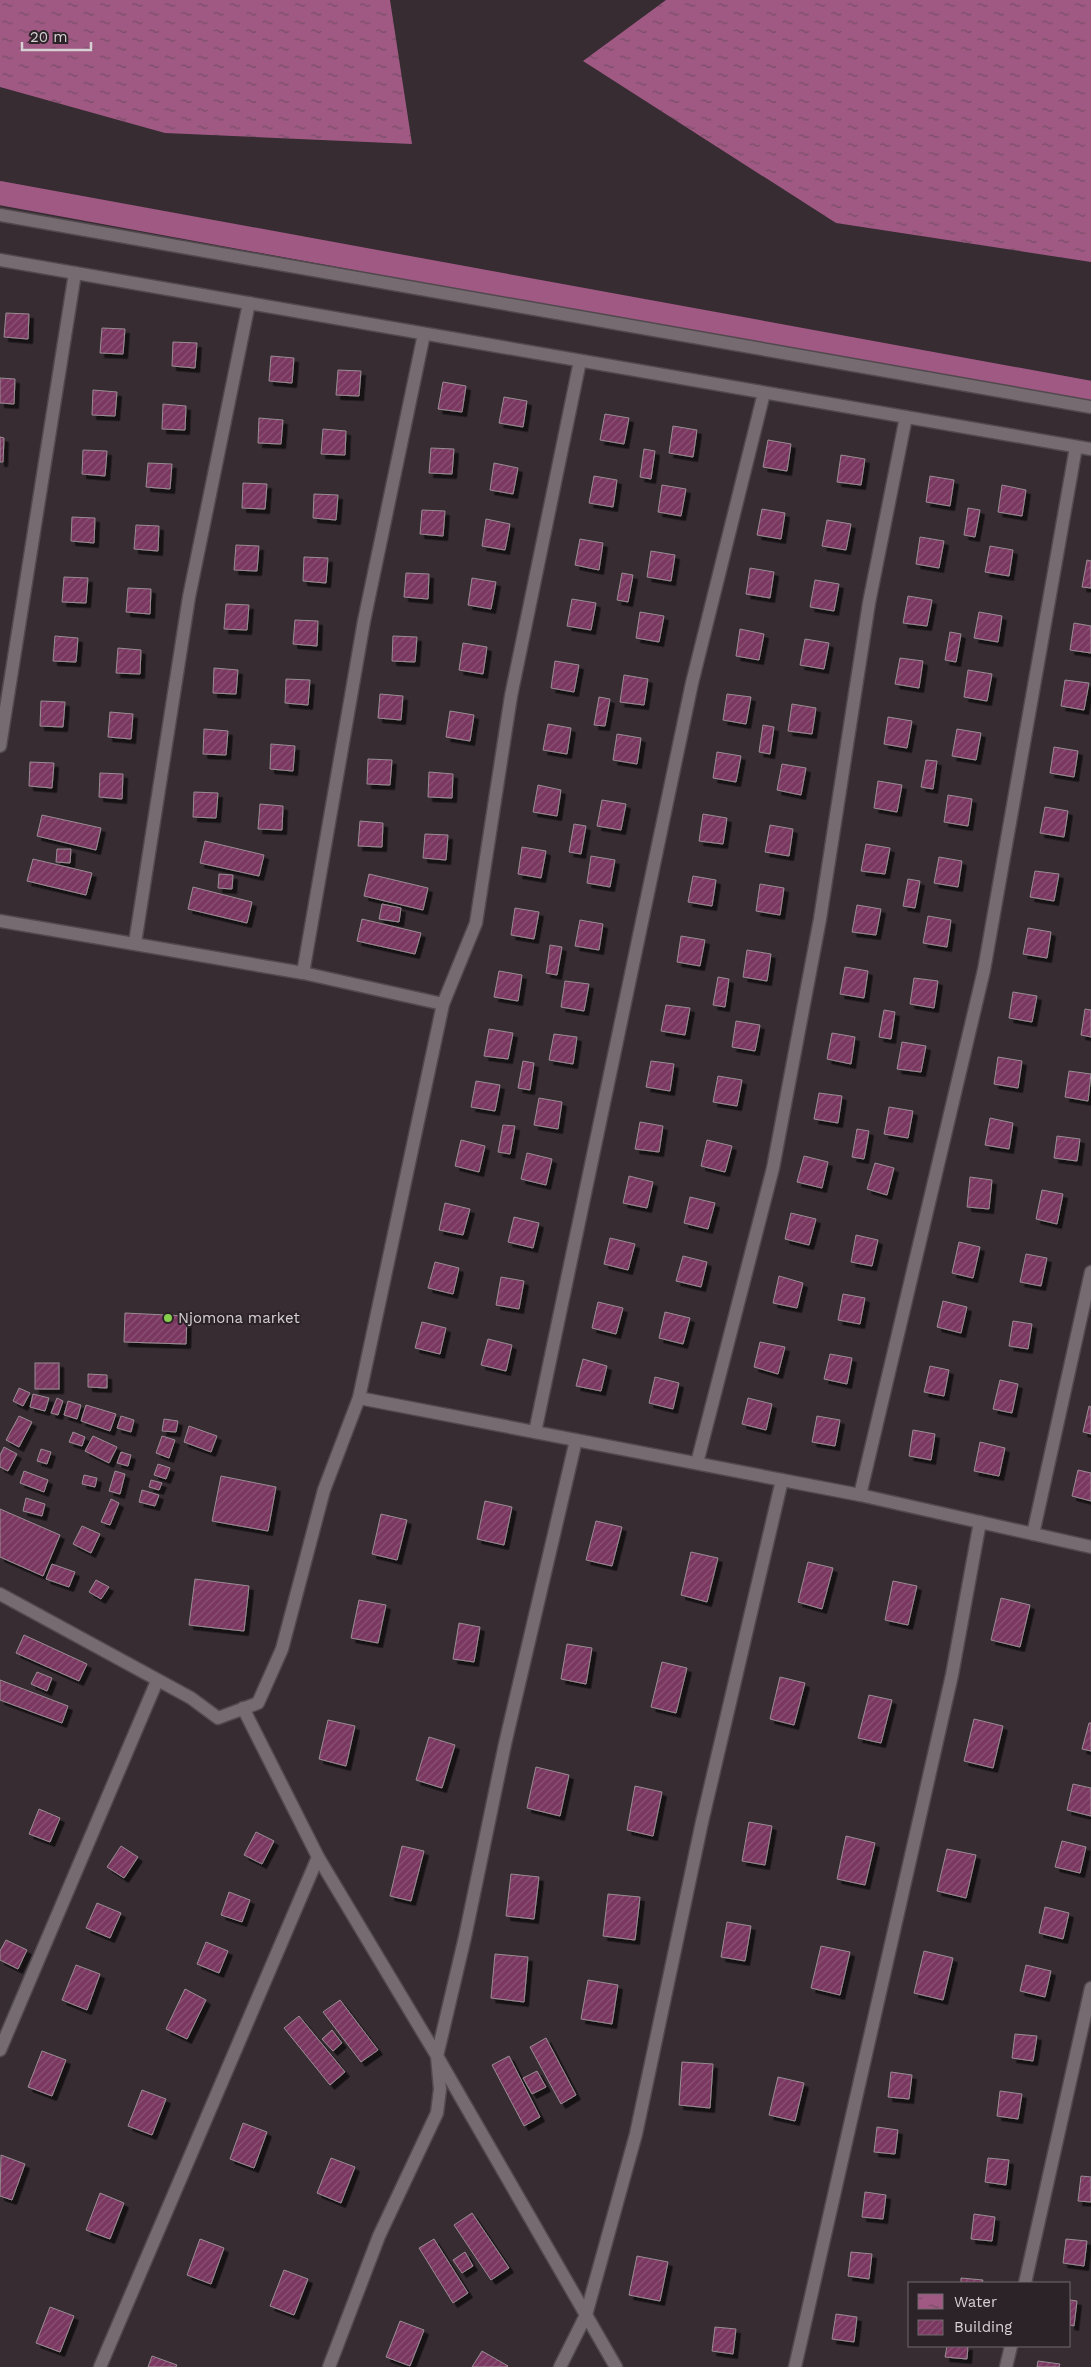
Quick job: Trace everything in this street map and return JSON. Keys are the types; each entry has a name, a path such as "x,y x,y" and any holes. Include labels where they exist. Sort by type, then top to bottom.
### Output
{"lane":[{"path":"0,215 1091,407"},
{"path":"0,260 1091,449"},
{"path":"0,746 75,273"},
{"path":"135,943 189,597 249,303"},
{"path":"303,973 364,621 424,334"},
{"path":"0,1594 191,1698 218,1718 258,1703 282,1649 324,1490 359,1398 443,1004 476,923 511,696 580,361"},
{"path":"535,1432 692,683 764,393"},
{"path":"697,1463 773,1168 820,919 870,603 906,417"},
{"path":"860,1495 984,970 1076,447"},
{"path":"0,921 303,973 443,1004"},
{"path":"1033,1534 1091,1272"},
{"path":"359,1398 860,1495 1091,1547"},
{"path":"329,2367 379,2236 437,2113 440,2090 437,2056 465,1937 505,1744 576,1440"},
{"path":"560,2367 586,2315 636,2134 702,1822 782,1480"},
{"path":"795,2367 952,1675 980,1522"},
{"path":"0,2050 157,1681"},
{"path":"243,1708 318,1856 437,2056 616,2367"},
{"path":"100,2367 318,1856"},
{"path":"1025,2282 1091,1988"},
{"path":"1006,2367 1011,2347"}],"water":[{"path":"0,0 390,0 412,144 165,133 0,87"},
{"path":"666,0 1091,0 1091,262 836,223 583,61"}],"building":[{"path":"6,313 29,314 28,339 4,337"},
{"path":"102,328 125,329 123,354 100,353"},
{"path":"173,342 197,343 195,368 172,366"},
{"path":"271,356 294,358 292,383 269,381"},
{"path":"338,370 361,371 359,396 336,395"},
{"path":"0,378 15,379 14,404 0,403"},
{"path":"443,382 466,386 462,412 438,409"},
{"path":"93,390 117,392 115,416 92,415"},
{"path":"504,397 527,401 523,427 499,423"},
{"path":"163,404 186,406 185,430 162,429"},
{"path":"605,414 629,418 624,444 600,440"},
{"path":"259,418 283,420 281,444 258,443"},
{"path":"673,426 697,430 693,457 669,453"},
{"path":"323,429 346,431 345,455 321,454"},
{"path":"0,437 4,438 3,462 0,462"},
{"path":"768,440 791,444 787,471 763,467"},
{"path":"431,448 454,449 452,474 429,473"},
{"path":"644,449 655,451 651,479 640,477"},
{"path":"83,450 107,451 105,476 82,474"},
{"path":"841,455 865,459 861,485 837,482"},
{"path":"148,463 172,464 170,489 146,487"},
{"path":"494,463 518,468 513,494 490,490"},
{"path":"594,476 617,480 613,507 589,503"},
{"path":"930,476 954,480 950,506 926,502"},
{"path":"243,483 267,484 265,509 242,508"},
{"path":"662,485 686,489 681,516 658,512"},
{"path":"1002,485 1026,490 1022,516 998,512"},
{"path":"314,494 338,495 336,520 313,518"},
{"path":"968,508 980,510 975,537 964,535"},
{"path":"762,509 785,513 781,539 757,535"},
{"path":"422,510 445,511 443,536 420,534"},
{"path":"72,517 95,518 94,543 71,541"},
{"path":"486,519 510,524 505,550 482,546"},
{"path":"827,520 851,524 846,550 822,546"},
{"path":"136,525 159,526 158,551 134,549"},
{"path":"920,537 944,541 939,568 916,564"},
{"path":"580,539 603,543 599,570 575,565"},
{"path":"236,545 259,546 257,571 234,570"},
{"path":"990,546 1013,550 1009,576 985,572"},
{"path":"651,551 675,555 671,581 647,577"},
{"path":"304,557 328,558 326,583 303,581"},
{"path":"1087,560 1091,561 1091,588 1082,587"},
{"path":"750,568 774,572 770,598 746,594"},
{"path":"406,573 429,574 428,599 404,597"},
{"path":"622,573 633,575 628,602 617,600"},
{"path":"64,577 88,578 86,603 62,602"},
{"path":"472,578 496,582 491,609 468,605"},
{"path":"815,580 839,584 834,611 810,607"},
{"path":"128,588 151,589 150,614 126,612"},
{"path":"908,596 932,600 927,626 903,623"},
{"path":"572,599 596,603 591,630 567,626"},
{"path":"226,604 249,605 247,630 224,629"},
{"path":"640,612 664,616 659,642 636,638"},
{"path":"979,612 1002,616 998,642 974,638"},
{"path":"295,620 318,621 317,646 293,644"},
{"path":"1074,623 1091,626 1091,653 1070,650"},
{"path":"740,629 764,634 759,660 736,656"},
{"path":"950,632 961,634 956,662 945,660"},
{"path":"55,636 78,638 76,662 53,661"},
{"path":"393,636 417,637 415,662 392,661"},
{"path":"805,639 829,643 824,669 800,665"},
{"path":"463,643 487,647 483,674 459,670"},
{"path":"118,648 141,650 140,674 116,673"},
{"path":"900,658 923,661 919,688 895,684"},
{"path":"555,661 579,665 574,692 551,688"},
{"path":"214,668 238,670 236,694 213,693"},
{"path":"968,670 992,674 987,701 964,697"},
{"path":"624,675 648,679 644,705 620,702"},
{"path":"286,679 310,680 308,705 285,703"},
{"path":"1065,680 1089,683 1084,710 1061,706"},
{"path":"380,694 403,696 401,720 378,718"},
{"path":"727,694 751,697 746,724 723,720"},
{"path":"599,697 610,699 605,726 594,725"},
{"path":"41,701 65,702 63,727 40,726"},
{"path":"792,704 816,708 812,734 788,731"},
{"path":"450,711 474,715 470,741 446,737"},
{"path":"110,712 133,714 131,739 108,737"},
{"path":"888,717 912,721 907,748 884,744"},
{"path":"548,724 571,728 567,754 543,750"},
{"path":"763,725 774,727 770,754 759,752"},
{"path":"204,729 228,731 226,755 203,754"},
{"path":"957,729 981,733 976,760 952,756"},
{"path":"617,734 641,738 637,764 613,760"},
{"path":"271,744 295,746 293,771 270,769"},
{"path":"1054,747 1078,751 1074,777 1050,773"},
{"path":"717,752 741,756 736,782 713,778"},
{"path":"368,759 392,760 390,785 367,784"},
{"path":"926,760 937,761 933,789 921,787"},
{"path":"30,762 54,763 52,788 29,786"},
{"path":"782,764 806,768 801,795 777,790"},
{"path":"429,772 453,774 452,798 428,797"},
{"path":"100,773 123,774 122,799 99,797"},
{"path":"878,781 902,785 897,812 874,808"},
{"path":"538,785 561,790 557,816 533,812"},
{"path":"194,792 218,793 216,818 193,817"},
{"path":"948,795 972,799 968,826 944,822"},
{"path":"602,800 626,804 621,830 597,826"},
{"path":"260,804 283,806 282,830 258,829"},
{"path":"1045,807 1068,811 1064,837 1040,833"},
{"path":"703,814 727,818 723,844 699,841"},
{"path":"42,815 101,828 96,850 37,836"},
{"path":"360,821 383,823 382,847 358,846"},
{"path":"574,824 586,826 581,854 569,852"},
{"path":"770,825 793,829 789,856 765,852"},
{"path":"425,834 448,835 446,860 423,858"},
{"path":"205,841 264,855 259,876 200,863"},
{"path":"866,844 890,848 885,874 861,871"},
{"path":"522,847 546,851 541,878 518,874"},
{"path":"57,849 71,849 70,863 56,862"},
{"path":"591,856 615,860 610,887 587,883"},
{"path":"939,857 962,861 958,887 934,883"},
{"path":"33,859 92,873 86,895 27,881"},
{"path":"1035,871 1059,874 1054,901 1030,897"},
{"path":"219,874 233,875 232,889 218,888"},
{"path":"369,874 428,888 423,910 364,896"},
{"path":"693,876 716,880 712,906 688,902"},
{"path":"908,879 920,881 915,908 903,906"},
{"path":"760,884 784,888 780,915 756,911"},
{"path":"193,887 252,902 247,923 188,909"},
{"path":"382,904 401,908 399,922 379,919"},
{"path":"857,905 881,909 876,935 852,932"},
{"path":"515,908 539,912 534,939 511,935"},
{"path":"928,916 951,920 947,947 923,943"},
{"path":"362,919 421,933 415,954 357,941"},
{"path":"580,920 603,924 599,950 575,946"},
{"path":"1028,928 1051,932 1047,958 1023,954"},
{"path":"681,936 705,940 700,966 677,962"},
{"path":"550,945 562,947 557,975 546,973"},
{"path":"747,950 771,954 767,981 743,977"},
{"path":"845,967 868,971 864,998 840,994"},
{"path":"499,971 522,975 518,1001 494,997"},
{"path":"718,977 729,979 725,1007 713,1005"},
{"path":"914,978 938,981 934,1008 910,1004"},
{"path":"565,981 589,984 584,1011 561,1007"},
{"path":"1013,992 1037,996 1032,1022 1009,1018"},
{"path":"666,1005 690,1008 685,1035 661,1031"},
{"path":"1085,1009 1091,1010 1091,1037 1081,1035"},
{"path":"884,1010 895,1012 891,1039 879,1037"},
{"path":"736,1021 760,1025 755,1051 732,1047"},
{"path":"489,1029 513,1033 508,1059 484,1056"},
{"path":"832,1033 855,1037 851,1064 827,1059"},
{"path":"554,1034 577,1037 573,1064 549,1060"},
{"path":"902,1042 926,1046 921,1072 897,1069"},
{"path":"998,1057 1022,1061 1018,1088 994,1084"},
{"path":"523,1061 534,1063 530,1090 518,1088"},
{"path":"651,1061 674,1064 670,1091 646,1087"},
{"path":"1069,1071 1091,1074 1088,1101 1065,1097"},
{"path":"718,1076 742,1080 737,1106 713,1102"},
{"path":"476,1081 500,1085 495,1111 471,1107"},
{"path":"819,1093 842,1096 838,1123 814,1119"},
{"path":"539,1098 562,1102 558,1129 534,1125"},
{"path":"889,1107 913,1111 908,1138 884,1134"},
{"path":"990,1118 1013,1123 1009,1149 985,1145"},
{"path":"640,1122 663,1126 659,1152 635,1149"},
{"path":"503,1125 515,1126 510,1154 498,1152"},
{"path":"857,1129 869,1131 864,1159 852,1157"},
{"path":"1057,1136 1080,1139 1077,1161 1054,1158"},
{"path":"461,1140 485,1146 479,1172 455,1166"},
{"path":"707,1140 732,1146 725,1172 701,1166"},
{"path":"527,1153 552,1159 546,1185 521,1179"},
{"path":"804,1156 828,1162 822,1188 797,1182"},
{"path":"875,1163 894,1168 887,1195 867,1189"},
{"path":"629,1176 653,1182 647,1208 623,1203"},
{"path":"970,1177 992,1180 989,1209 967,1207"},
{"path":"1042,1190 1063,1194 1057,1224 1036,1219"},
{"path":"690,1197 715,1203 708,1229 684,1223"},
{"path":"445,1203 470,1209 463,1235 439,1230"},
{"path":"791,1213 816,1219 809,1245 785,1239"},
{"path":"514,1217 539,1223 533,1248 508,1242"},
{"path":"856,1235 878,1240 872,1266 851,1262"},
{"path":"610,1238 635,1244 628,1270 604,1264"},
{"path":"959,1242 980,1247 973,1278 952,1273"},
{"path":"1026,1254 1047,1258 1041,1286 1020,1282"},
{"path":"683,1256 707,1262 701,1287 676,1281"},
{"path":"435,1262 459,1268 453,1294 428,1288"},
{"path":"779,1276 803,1283 797,1308 773,1303"},
{"path":"501,1277 524,1281 519,1309 496,1305"},
{"path":"843,1294 865,1298 860,1324 838,1320"},
{"path":"943,1301 967,1307 961,1333 937,1327"},
{"path":"598,1302 623,1308 616,1334 592,1328"},
{"path":"665,1312 690,1318 683,1344 659,1338"},
{"path":"125,1313 187,1316 186,1344 124,1342"},
{"path":"1013,1321 1032,1324 1028,1349 1009,1346"},
{"path":"422,1322 446,1328 440,1354 415,1348"},
{"path":"488,1339 512,1345 506,1371 481,1365"},
{"path":"760,1342 785,1347 778,1374 754,1367"},
{"path":"830,1354 852,1358 847,1384 824,1379"},
{"path":"583,1359 607,1366 601,1391 576,1386"},
{"path":"35,1363 59,1363 59,1389 35,1389"},
{"path":"930,1366 949,1370 944,1396 924,1392"},
{"path":"88,1374 107,1375 107,1388 88,1387"},
{"path":"655,1377 679,1383 673,1409 649,1403"},
{"path":"1000,1380 1018,1384 1012,1413 993,1409"},
{"path":"19,1388 30,1393 23,1406 13,1401"},
{"path":"33,1394 49,1398 45,1411 30,1407"},
{"path":"57,1398 63,1401 58,1415 51,1413"},
{"path":"748,1398 772,1404 766,1430 742,1424"},
{"path":"68,1401 81,1405 77,1419 64,1415"},
{"path":"86,1405 116,1414 110,1431 81,1421"},
{"path":"1089,1406 1091,1407 1091,1434 1083,1432"},
{"path":"19,1416 32,1422 19,1447 6,1440"},
{"path":"121,1416 134,1420 131,1432 117,1428"},
{"path":"817,1416 840,1420 835,1446 812,1442"},
{"path":"164,1419 178,1421 176,1432 162,1431"},
{"path":"189,1426 217,1436 211,1452 184,1442"},
{"path":"913,1430 935,1434 931,1460 909,1456"},
{"path":"73,1432 85,1437 82,1446 69,1442"},
{"path":"93,1436 117,1447 109,1463 85,1451"},
{"path":"162,1436 175,1440 169,1458 156,1453"},
{"path":"980,1442 1005,1448 999,1476 974,1471"},
{"path":"4,1447 17,1454 8,1471 0,1467 0,1455"},
{"path":"41,1449 51,1452 47,1464 37,1461"},
{"path":"121,1452 131,1455 128,1466 117,1463"},
{"path":"158,1464 170,1468 166,1479 154,1475"},
{"path":"1078,1470 1091,1473 1091,1501 1072,1496"},
{"path":"24,1471 48,1480 44,1492 20,1483"},
{"path":"115,1471 125,1474 120,1494 109,1491"},
{"path":"84,1475 97,1478 95,1487 82,1484"},
{"path":"221,1476 276,1487 268,1531 212,1521"},
{"path":"151,1480 162,1483 159,1490 149,1487"},
{"path":"142,1490 159,1495 155,1506 139,1502"},
{"path":"26,1498 45,1504 42,1516 23,1511"},
{"path":"111,1499 119,1503 110,1525 101,1522"},
{"path":"485,1501 512,1507 504,1545 477,1539"},
{"path":"0,1509 60,1535 43,1576 0,1557"},
{"path":"381,1514 407,1520 397,1560 372,1554"},
{"path":"596,1521 622,1527 612,1566 586,1560"},
{"path":"82,1526 100,1534 91,1553 73,1544"},
{"path":"691,1552 718,1558 707,1602 681,1595"},
{"path":"808,1562 833,1568 822,1609 798,1602"},
{"path":"52,1564 75,1572 69,1587 46,1579"},
{"path":"195,1579 249,1586 244,1631 189,1625"},
{"path":"96,1580 109,1587 101,1599 89,1592"},
{"path":"893,1581 917,1586 908,1625 885,1620"},
{"path":"1001,1598 1030,1605 1020,1647 991,1640"},
{"path":"359,1600 386,1605 378,1643 351,1638"},
{"path":"459,1623 480,1627 474,1662 453,1659"},
{"path":"24,1635 87,1664 79,1681 16,1653"},
{"path":"567,1644 592,1648 586,1684 561,1679"},
{"path":"662,1662 687,1668 676,1713 651,1707"},
{"path":"37,1672 52,1678 47,1691 31,1684"},
{"path":"780,1677 805,1683 794,1725 770,1719"},
{"path":"0,1680 68,1706 62,1723 0,1700"},
{"path":"869,1695 892,1700 881,1743 858,1738"},
{"path":"974,1719 1003,1726 993,1768 964,1761"},
{"path":"328,1720 355,1726 346,1766 319,1759"},
{"path":"1089,1723 1091,1723 1091,1751 1082,1749"},
{"path":"429,1737 455,1745 442,1788 416,1780"},
{"path":"536,1767 569,1775 560,1816 527,1808"},
{"path":"1073,1784 1091,1788 1091,1816 1067,1810"},
{"path":"635,1786 662,1792 653,1836 627,1830"},
{"path":"39,1809 60,1818 50,1842 29,1834"},
{"path":"749,1822 772,1826 765,1865 742,1861"},
{"path":"256,1832 274,1841 262,1864 244,1855"},
{"path":"846,1836 875,1843 865,1885 837,1879"},
{"path":"1062,1841 1086,1847 1080,1873 1055,1867"},
{"path":"121,1846 138,1857 124,1878 107,1867"},
{"path":"402,1846 424,1851 411,1901 390,1896"},
{"path":"947,1849 976,1855 966,1898 937,1891"},
{"path":"511,1874 539,1877 534,1919 506,1916"},
{"path":"229,1892 250,1900 242,1922 221,1915"},
{"path":"608,1894 640,1897 635,1940 603,1936"},
{"path":"97,1903 121,1913 110,1938 86,1928"},
{"path":"1045,1907 1069,1913 1063,1939 1039,1933"},
{"path":"727,1922 751,1926 745,1961 721,1957"},
{"path":"6,1940 27,1950 18,1969 0,1960 0,1951"},
{"path":"206,1942 228,1951 219,1973 197,1964"},
{"path":"821,1946 850,1952 840,1995 811,1988"},
{"path":"924,1951 953,1958 943,2000 914,1993"},
{"path":"495,1954 528,1957 524,2002 491,1998"},
{"path":"76,1965 100,1974 87,2010 62,2000"},
{"path":"1026,1965 1051,1971 1045,1997 1020,1991"},
{"path":"588,1980 618,1985 612,2024 581,2019"},
{"path":"185,1989 206,2000 187,2039 166,2029"},
{"path":"340,2000 378,2050 361,2062 323,2012"},
{"path":"299,2016 345,2072 330,2085 284,2028"},
{"path":"332,2030 342,2043 333,2051 322,2039"},
{"path":"1015,2034 1037,2036 1033,2061 1012,2058"},
{"path":"546,2038 576,2095 561,2104 530,2047"},
{"path":"42,2051 66,2060 52,2096 28,2087"},
{"path":"509,2056 540,2117 524,2126 492,2065"},
{"path":"682,2062 713,2064 710,2108 679,2105"},
{"path":"537,2071 546,2087 532,2094 523,2078"},
{"path":"891,2072 912,2075 909,2099 888,2097"},
{"path":"778,2077 804,2083 795,2121 769,2115"},
{"path":"142,2090 166,2099 152,2135 128,2126"},
{"path":"1000,2091 1022,2094 1018,2119 997,2116"},
{"path":"243,2123 267,2132 254,2168 230,2159"},
{"path":"877,2127 898,2130 895,2154 874,2152"},
{"path":"1,2155 25,2164 12,2200 0,2196"},
{"path":"331,2158 355,2167 341,2203 317,2193"},
{"path":"988,2158 1009,2160 1006,2185 985,2182"},
{"path":"1081,2176 1091,2177 1091,2202 1078,2201"},
{"path":"865,2192 886,2195 883,2219 862,2217"},
{"path":"100,2193 124,2203 110,2239 86,2230"},
{"path":"472,2213 509,2268 491,2280 454,2225"},
{"path":"974,2214 995,2217 992,2241 971,2239"},
{"path":"200,2239 224,2248 211,2284 187,2275"},
{"path":"434,2239 468,2293 453,2303 419,2248"},
{"path":"1066,2239 1087,2241 1084,2266 1063,2263"},
{"path":"465,2252 473,2266 462,2273 453,2260"},
{"path":"851,2252 872,2254 869,2279 848,2276"},
{"path":"637,2256 668,2262 660,2301 629,2295"},
{"path":"284,2270 308,2279 294,2315 270,2306"},
{"path":"961,2278 983,2280 982,2282 961,2282"},
{"path":"1071,2300 1077,2301 1074,2326 1071,2325"},
{"path":"50,2307 74,2316 60,2352 36,2343"},
{"path":"836,2314 857,2317 854,2342 832,2339"},
{"path":"400,2321 424,2330 410,2366 386,2357"},
{"path":"715,2327 736,2329 733,2354 712,2351"},
{"path":"947,2347 968,2347 967,2359 945,2357"},
{"path":"482,2351 508,2366 472,2367"},
{"path":"152,2356 177,2365 176,2367 148,2367"},
{"path":"1038,2361 1060,2364 1059,2367 1037,2367"}],"waterway":[{"path":"0,193 1091,393"}],"place":[{"name":"Njomona market","path":"168,1318"}]}
